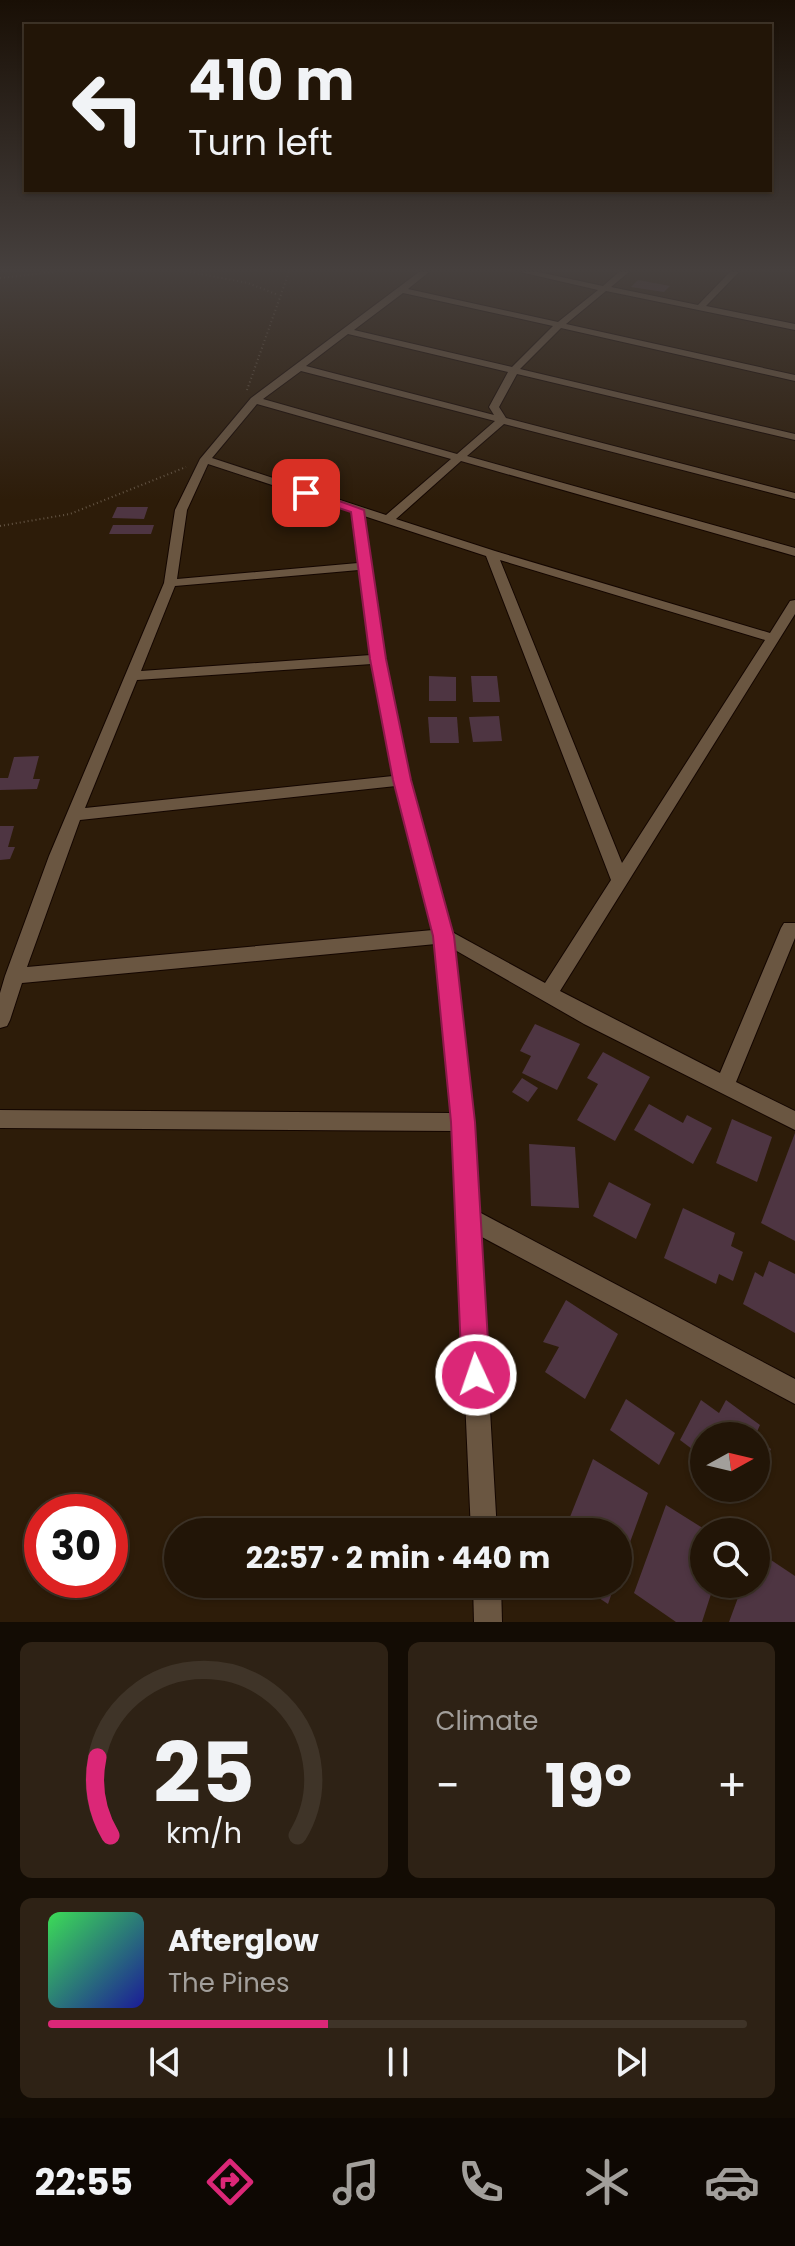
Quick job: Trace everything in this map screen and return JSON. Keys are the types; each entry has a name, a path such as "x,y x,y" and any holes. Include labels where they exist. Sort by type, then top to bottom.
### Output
{"street":[{"path":"0,1020 75,815 170,583 181,510 205,459 252,403 324,348"},
{"path":"417,348 795,437"},
{"path":"502,420 494,407 499,392 538,348"},
{"path":"661,348 795,378"},
{"path":"298,367 795,496"},
{"path":"252,403 795,552"},
{"path":"388,520 502,420"},
{"path":"205,459 491,554 773,638"},
{"path":"357,510 378,659 402,780 444,936 463,1122 483,1518"},
{"path":"491,554 620,880"},
{"path":"170,583 365,566"},
{"path":"548,994 795,604"},
{"path":"132,676 378,659"},
{"path":"75,815 402,780"},
{"path":"725,1085 793,925"},
{"path":"14,976 444,936 548,994 795,1121"},
{"path":"0,1119 463,1122"},
{"path":"468,1218 795,1392"},
{"path":"487,1598 488,1622"}],"path":[{"path":"252,403 246,388 260,348"},
{"path":"0,526 16,527 77,509 205,459"}],"building":[{"path":"117,507 148,507 144,519 112,518"},
{"path":"113,525 154,525 151,534 109,534"},
{"path":"429,676 456,677 456,701 429,701"},
{"path":"471,676 497,676 500,702 473,702"},
{"path":"499,716 502,741 473,742 469,717"},
{"path":"428,717 457,717 459,743 430,743"},
{"path":"39,756 33,779 40,779 37,789 0,790 0,778 8,778 14,757"},
{"path":"0,826 14,826 8,847 15,847 10,859 0,860"},
{"path":"535,1024 580,1044 557,1090 522,1073 531,1056 520,1051"},
{"path":"603,1052 650,1077 615,1141 577,1120 598,1084 587,1078"},
{"path":"522,1078 538,1088 528,1102 512,1092"},
{"path":"649,1104 683,1123 687,1115 712,1128 693,1164 634,1130"},
{"path":"732,1119 772,1137 757,1182 716,1163"},
{"path":"795,1133 795,1241 761,1223"},
{"path":"529,1144 575,1147 579,1208 531,1206"},
{"path":"609,1182 651,1204 636,1239 593,1216"},
{"path":"683,1208 735,1233 731,1246 743,1252 733,1281 719,1274 716,1284 664,1258"},
{"path":"769,1261 795,1274 795,1333 743,1304 755,1272 763,1277"},
{"path":"566,1300 618,1334 585,1399 545,1372 559,1347 543,1342"},
{"path":"626,1399 675,1433 659,1465 610,1430"},
{"path":"701,1400 719,1413 726,1400 756,1422 690,1422 690,1448 680,1440"},
{"path":"593,1459 648,1493 632,1537 632,1518 570,1518"},
{"path":"666,1505 690,1520 690,1598 710,1598 702,1622 676,1622 634,1593"},
{"path":"770,1559 795,1576 795,1622 729,1622 738,1598 770,1598"}],"route":[{"path":"306,493 357,510 378,659 402,780 444,936 463,1122 476,1375"}]}
